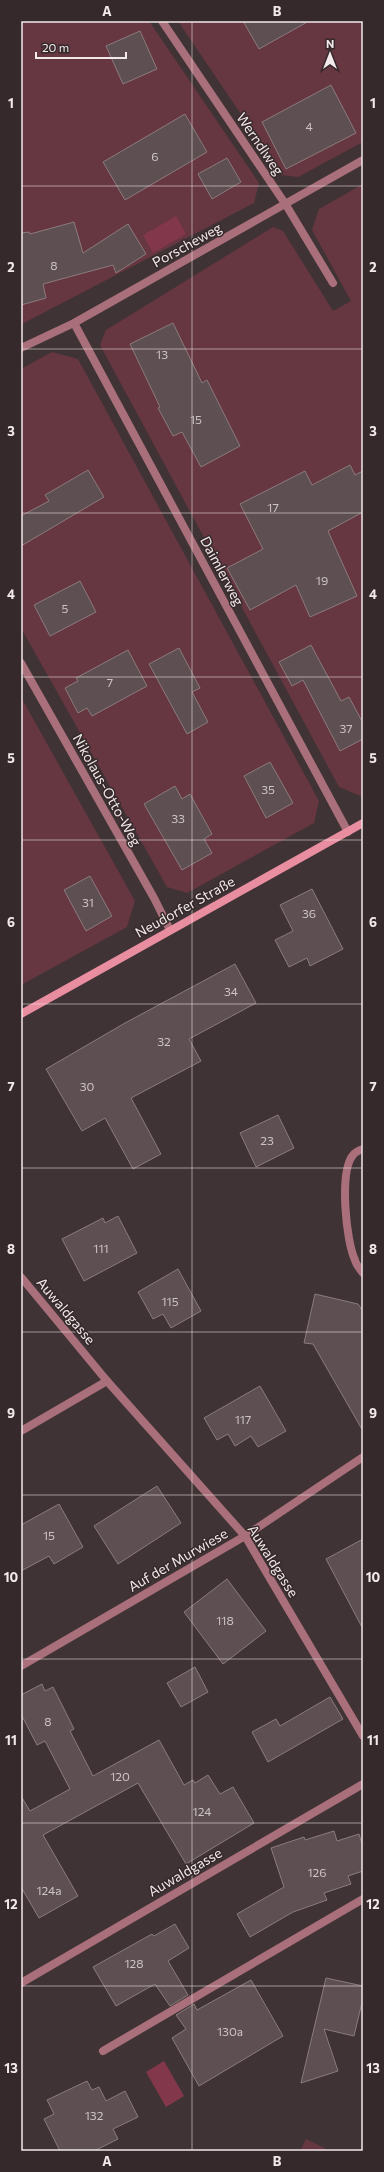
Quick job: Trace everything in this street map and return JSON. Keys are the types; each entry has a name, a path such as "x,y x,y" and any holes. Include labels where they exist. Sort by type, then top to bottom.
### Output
{"street":[{"name":"Werndlweg","path":"162,21 286,205 333,283"},
{"name":"Porscheweg","path":"21,348 74,323 286,205 363,160"},
{"name":"Daimlerweg","path":"74,323 348,832"},
{"name":"Nikolaus-Otto-Weg","path":"21,663 170,930"},
{"name":"Neudorfer Straße","path":"21,1014 363,823"},
{"path":"363,1149 353,1154 348,1166 344,1204 345,1220 354,1260 363,1273"},
{"name":"Auwaldgasse","path":"21,1277 107,1381 245,1536 363,1736"},
{"path":"21,1431 107,1381"},
{"name":"Auf der Murwiese","path":"21,1666 245,1536 363,1457"},
{"name":"Auwaldgasse","path":"21,1984 363,1784"},
{"path":"103,2051 363,1900"}],"shaded area":[{"path":"21,21 149,21 259,183 254,203 22,324"},
{"path":"178,21 363,21 363,142 298,177 282,175"},
{"path":"363,184 363,797 339,787 100,345 106,330 273,227 283,231 333,311 351,301 312,230 319,209"},
{"path":"176,216 186,234 153,253 143,235"},
{"path":"52,352 78,359 319,801 314,823 187,893 167,887 21,628 21,369"},
{"path":"21,697 135,901 127,927 21,985"},
{"path":"164,2061 184,2096 166,2107 146,2072"},
{"path":"306,2139 325,2148 324,2151 300,2151"}],"building":[{"path":"243,21 309,21 259,49"},
{"path":"140,31 157,69 123,84 106,46"},
{"path":"331,85 356,133 286,169 262,122"},
{"path":"185,114 207,152 125,200 103,162"},
{"path":"227,158 241,182 212,199 198,174"},
{"path":"74,222 83,253 128,224 146,254 116,273 113,265 43,284 46,298 21,305 21,233 29,232 30,234"},
{"path":"173,323 202,383 207,380 240,446 201,467 182,432 173,436 158,408 160,407 130,344"},
{"path":"350,465 355,475 363,471 363,512 328,531 357,596 310,617 296,585 250,610 227,568 263,549 240,504 305,471 312,485"},
{"path":"88,470 104,497 21,546 21,516 49,501 45,495"},
{"path":"80,581 96,612 50,636 34,605"},
{"path":"311,645 341,701 349,697 363,723 363,739 340,751 303,680 292,686 279,662"},
{"path":"179,648 200,688 192,692 208,722 187,734 149,664"},
{"path":"128,650 147,686 92,716 87,708 78,713 65,688 78,681 76,678"},
{"path":"270,762 293,803 266,818 244,776"},
{"path":"175,786 182,799 190,794 212,834 204,839 212,853 182,870 144,804"},
{"path":"90,876 112,916 86,931 64,890"},
{"path":"312,889 343,949 310,966 307,958 289,967 275,940 293,931 280,905"},
{"path":"235,964 256,1003 189,1039 201,1061 131,1098 161,1154 133,1169 105,1118 82,1131 46,1069 125,1023"},
{"path":"278,1115 294,1148 256,1167 240,1133"},
{"path":"118,1216 137,1253 84,1281 62,1239 103,1218 105,1223"},
{"path":"178,1269 201,1311 171,1328 163,1314 153,1319 138,1292"},
{"path":"315,1294 358,1304 363,1311 363,1431 313,1344 304,1343"},
{"path":"260,1386 286,1431 258,1447 251,1436 235,1446 228,1434 217,1440 204,1418"},
{"path":"157,1486 181,1523 118,1564 94,1526"},
{"path":"59,1504 83,1547 54,1564 49,1556 21,1571 21,1525"},
{"path":"363,1539 363,1629 326,1559"},
{"path":"227,1579 266,1631 223,1664 184,1612"},
{"path":"195,1667 208,1692 181,1707 167,1683"},
{"path":"42,1684 45,1691 53,1687 74,1729 70,1731 93,1776 159,1740 184,1785 193,1780 195,1783 208,1775 220,1794 233,1787 254,1823 186,1864 138,1783 43,1835 78,1896 39,1918 21,1887 21,1796 30,1811 70,1789 45,1741 37,1745 21,1714 21,1695"},
{"path":"330,1697 343,1719 268,1762 252,1732 276,1719 280,1726"},
{"path":"334,1831 337,1841 359,1834 363,1847 363,1871 348,1876 351,1884 324,1893 327,1900 293,1912 250,1937 237,1914 284,1887 271,1848 304,1837 305,1840"},
{"path":"175,1924 189,1948 168,1961 188,1995 170,2006 155,1984 116,2006 93,1967 152,1934 154,1936"},
{"path":"326,1978 363,1986 363,1998 354,2036 324,2029 338,2071 301,2083"},
{"path":"251,1980 283,2036 199,2086 172,2038 186,2029 176,2015 194,2004 197,2010"},
{"path":"87,2081 92,2090 99,2087 106,2101 125,2091 138,2117 113,2129 118,2139 94,2151 60,2151 44,2119 54,2114 47,2100"}]}
